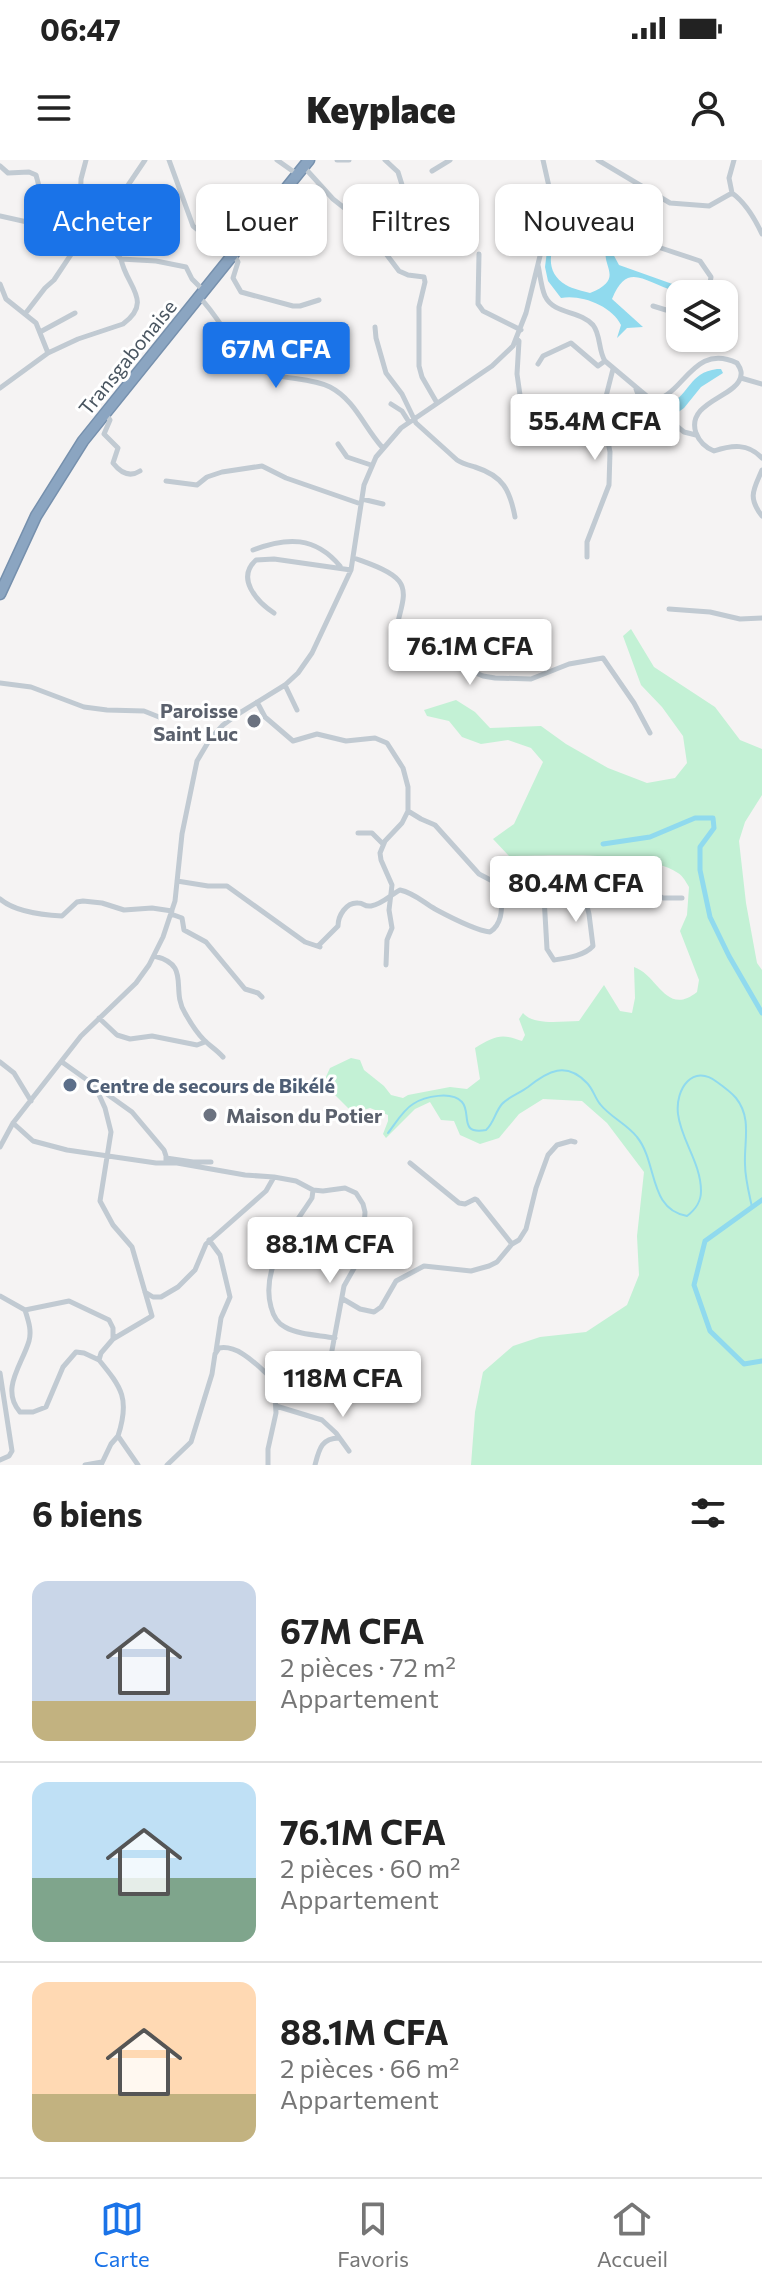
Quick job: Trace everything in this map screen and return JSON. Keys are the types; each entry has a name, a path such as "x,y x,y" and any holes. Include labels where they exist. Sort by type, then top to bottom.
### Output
{"highway":[{"name":"Transgabonaise","path":"287,184 302,165"},
{"name":"Transgabonaise","path":"0,594 45,500 77,449 228,256"},
{"name":"Transgabonaise","path":"0,580 29,520 69,454 200,292"}],"street":[{"path":"81,184 86,160"},
{"path":"129,184 145,160"},
{"path":"169,160 196,228"},
{"path":"277,160 302,165 333,199 362,222 399,271 424,277 419,307 419,366 437,403"},
{"path":"337,160 349,160"},
{"path":"385,160 398,172 402,184"},
{"path":"432,171 450,160"},
{"path":"0,1147 13,1123 81,1036 142,977 154,956 171,912 197,761 223,725 285,685 312,653 351,570 364,485 382,447 412,420 499,362 511,350 521,330 551,211 543,160"},
{"path":"598,160 638,184"},
{"path":"734,160 729,178 732,193 755,219 762,234"},
{"path":"0,166 8,173 29,172 36,175 38,184"},
{"path":"663,199 670,203 709,206 732,193"},
{"path":"0,216 24,221"},
{"path":"663,249 700,261 711,280"},
{"path":"25,314 70,256"},
{"path":"0,388 48,353 123,324 134,314 138,299 118,256"},
{"path":"232,256 238,262 233,278 241,292 293,306 319,300"},
{"path":"479,256 478,304 483,311 521,330"},
{"path":"121,259 186,267 228,337 255,366 283,377 315,381 339,392 353,405 382,447"},
{"path":"537,264 546,298 558,309 589,321 596,329 605,361 649,398 664,398 692,368 703,363 723,359 737,363 741,378 732,389 707,404 696,419 696,435"},
{"path":"0,284 6,299 36,323 48,353"},
{"path":"653,306 666,310"},
{"path":"40,332 75,313"},
{"path":"375,327 386,373 402,394 412,420"},
{"path":"517,339 520,395"},
{"path":"538,364 543,356 571,343 598,366 605,361"},
{"path":"587,557 587,542 609,485 610,452 602,412 614,368"},
{"path":"741,378 762,384"},
{"path":"635,387 649,415 663,415 684,432 696,435 714,451 734,445 755,451 762,458"},
{"path":"391,404 457,460 479,468 504,484 515,517"},
{"path":"105,413 110,420 104,434 118,448 113,463 125,473 140,471"},
{"path":"338,444 347,457 371,465"},
{"path":"166,481 197,485 207,477 222,472 262,466 286,478 361,501 383,504"},
{"path":"762,470 752,498 762,516"},
{"path":"253,550 287,541 309,543 331,555 341,567"},
{"path":"354,558 400,582 403,597 396,628 399,652 408,657 434,652 445,646"},
{"path":"274,613 257,600 247,578 247,570 256,560 274,559 351,570"},
{"path":"669,609 710,612 740,619 762,618"},
{"path":"396,628 413,629 437,639 462,666 495,678 531,679 569,664 603,658 650,733"},
{"path":"0,683 31,687 84,707 144,711 159,717"},
{"path":"285,685 297,710"},
{"path":"257,702 265,717 293,741 317,734 346,741 375,738 387,743 403,768 408,787 408,811 402,823 383,844 381,860 392,885 389,900 392,928 386,947 386,965"},
{"path":"408,811 435,825 479,874 502,886 524,889 618,870 663,898 682,898"},
{"path":"358,833 372,833 383,844"},
{"path":"541,886 547,949 554,960 583,954 593,946 580,879"},
{"path":"177,881 227,886 282,928 306,943 319,946 338,926 338,917 347,906 360,902 370,906 389,900 397,891 408,892 433,908 490,932 495,929 501,916 502,886"},
{"path":"0,899 16,908 62,916 73,905 83,901 124,910 152,908 171,912 182,918 184,930 206,942 245,989 262,997"},
{"path":"154,956 168,960 176,969 181,1007 205,1042 223,1057"},
{"path":"99,1018 117,1035 130,1039 152,1036 197,1045 205,1042"},
{"path":"0,1062 14,1073 31,1101"},
{"path":"62,1062 136,1115 164,1150 166,1160"},
{"path":"95,1086 110,1123 100,1201 113,1225 132,1247 152,1316 113,1339 99,1360"},
{"path":"13,1123 42,1145 108,1156 211,1162"},
{"path":"343,1299 367,1312 377,1311 394,1284 413,1270 428,1265 457,1271 480,1270 497,1262 526,1229 548,1155 557,1145 575,1142"},
{"path":"166,1160 296,1181 313,1190 348,1188 356,1193 363,1204 365,1221 361,1256 344,1286 327,1364 288,1372 274,1380"},
{"path":"410,1163 459,1203 477,1200 512,1244"},
{"path":"143,1290 153,1297 161,1297 178,1287 195,1270 209,1240 266,1191 274,1177"},
{"path":"313,1190 312,1198 276,1258 269,1279 268,1295 274,1316 284,1327 335,1338"},
{"path":"167,1465 191,1442 212,1374 221,1318 230,1297 220,1255 209,1240"},
{"path":"0,1296 25,1310 69,1301 109,1320 113,1339"},
{"path":"25,1310 31,1332 10,1385 11,1398 20,1412 33,1412 46,1407 63,1367 76,1352 99,1360 113,1375 121,1393 123,1417 118,1436 101,1463 85,1465"},
{"path":"216,1351 227,1347 238,1351 274,1380 276,1413 268,1449 268,1465"},
{"path":"0,1373 12,1451 0,1460"},
{"path":"276,1406 322,1420 349,1451"},
{"path":"118,1436 138,1465"},
{"path":"315,1465 324,1441 340,1438"}],"green space":[{"path":"631,629 654,667 715,707 740,740 762,749 762,795 745,822 739,841 746,903 757,963 762,970 762,1465 471,1465 475,1412 483,1372 513,1346 540,1337 586,1332 627,1305 639,1275 637,1236 644,1172 607,1123 582,1101 543,1099 519,1114 499,1138 480,1144 460,1135 454,1121 441,1120 430,1102 415,1109 386,1138 383,1134 388,1115 370,1108 360,1111 358,1118 335,1095 332,1085 325,1079 330,1068 351,1058 360,1060 364,1070 391,1095 403,1098 450,1087 467,1089 480,1079 475,1048 498,1037 522,1041 525,1035 519,1019 523,1013 541,1021 579,1021 604,985 620,1011 632,1013 634,967 677,1000 697,992 699,980 680,931 687,915 689,887 681,876 662,866 620,858 509,856 493,839 514,824 543,762 531,748 508,740 481,744 462,737 449,721 427,716 424,710 456,700 475,712 490,728 541,726 608,768 647,783 675,778 687,763 683,736 641,685 623,636"}],"water":[{"path":"546,256 551,256 552,268 557,277 569,286 590,293 607,282 609,271 606,256 614,256 619,265 666,282 666,287 638,277 624,280 612,299 643,327 627,328 617,338 621,325 611,312 586,300 561,298 548,281"},
{"path":"717,369 723,373 701,387 684,408 677,413 667,411 668,405 695,379"}],"waterway":[{"path":"603,844 650,837 695,818 713,818 714,828 700,847 700,870 710,917 762,1013"},
{"path":"388,1133 409,1107 418,1101 438,1096 458,1099 465,1107 469,1126 477,1131 486,1130 507,1099 550,1073 572,1072 587,1083 604,1109 637,1137 644,1148 660,1195 675,1212 687,1216 697,1205 701,1191 698,1171 680,1124 678,1105 687,1082 700,1075 722,1086 741,1106 746,1130 745,1169 752,1207"},
{"path":"762,1200 705,1241 694,1285 710,1331 744,1364 762,1361"}],"place":[{"name":"Paroisse Saint Luc","path":"254,721"},
{"name":"Centre de secours de Bikélé","path":"70,1085"},
{"name":"Maison du Potier","path":"210,1115"}]}
